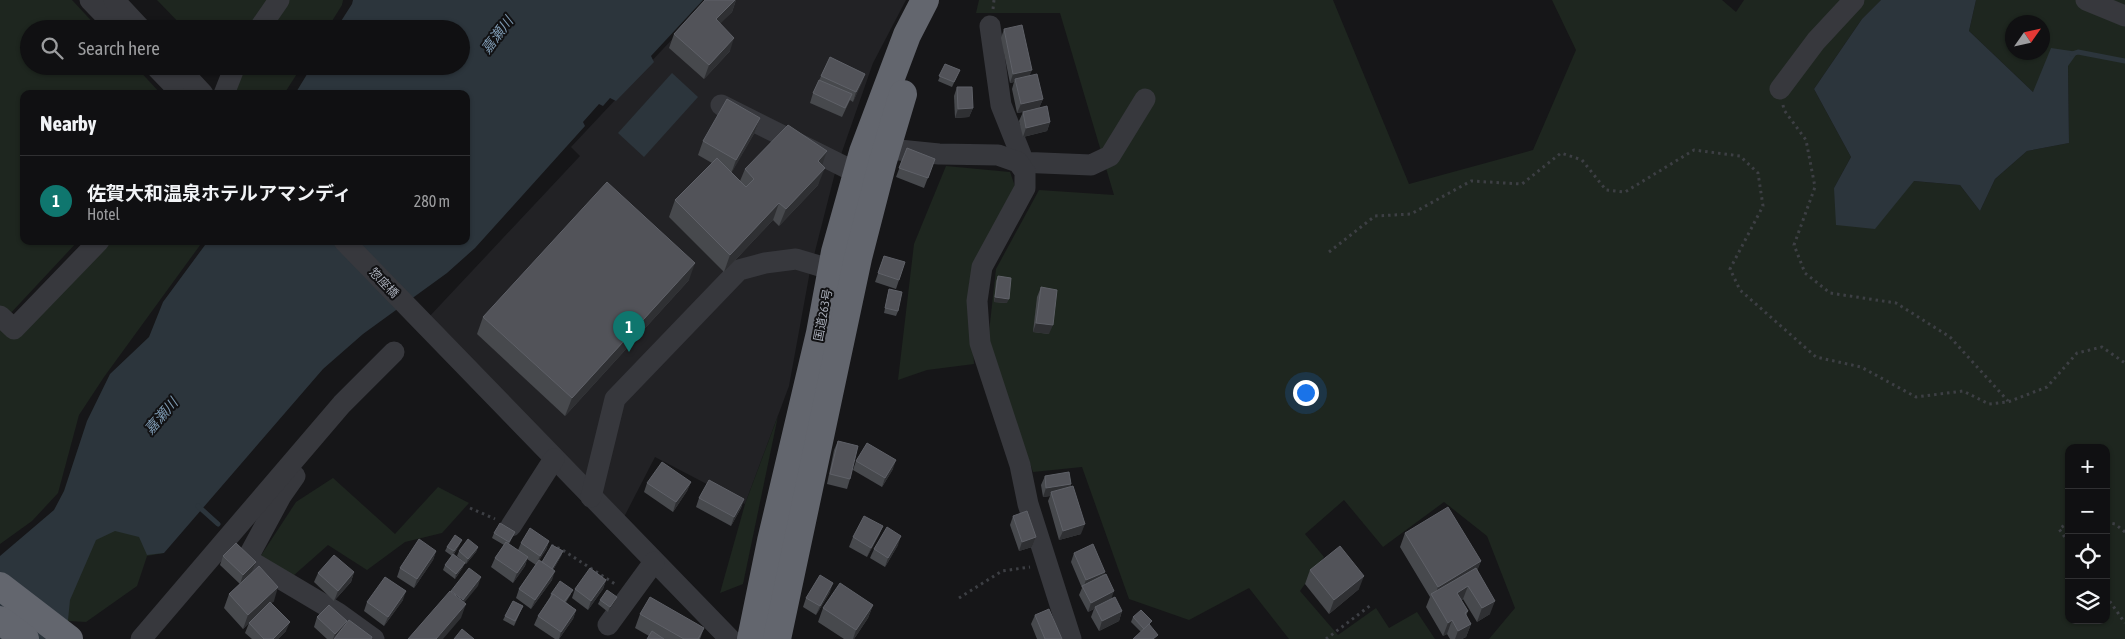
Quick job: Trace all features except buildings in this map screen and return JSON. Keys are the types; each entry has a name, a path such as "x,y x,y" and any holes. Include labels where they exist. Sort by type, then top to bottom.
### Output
{"highway":[{"name":"国道263号","path":"777,639 843,273 857,173 907,35 925,0"},
{"name":"国道263号","path":"751,639 820,333 888,145 903,95 940,0"},
{"path":"0,586 69,639"},
{"path":"0,620 25,639"}],"street":[{"path":"90,0 109,20"},
{"path":"114,0 133,20"},
{"path":"265,20 279,0"},
{"path":"1780,89 1816,40 1854,0"},
{"path":"2086,0 2125,16"},
{"path":"990,26 1001,106 1021,155 1018,162"},
{"path":"164,75 178,90"},
{"path":"185,75 199,90"},
{"path":"226,90 231,75"},
{"path":"888,145 899,150 939,154 998,155 1018,162 1091,165 1110,156 1145,99"},
{"path":"720,105 857,173"},
{"path":"1018,162 1025,172 1025,188 982,267 976,301 980,343 1020,465 1028,504 1071,639"},
{"path":"0,316 14,329 95,245"},
{"name":"惣座橋","path":"348,245 654,562 719,634"},
{"path":"590,497 615,399 738,270 765,263 796,259 843,273"},
{"path":"141,639 342,404 394,352"},
{"path":"299,454 302,466 281,496 247,559 338,613 374,639"},
{"path":"512,526 554,459"},
{"path":"608,625 654,562"}],"path":[{"path":"1780,89 1784,110 1806,140 1815,187 1794,245 1805,273 1830,293 1896,303 1950,337 2008,402"},
{"path":"1329,252 1375,216 1411,214 1471,181 1522,184 1561,153 1582,160 1606,190 1625,192 1694,150 1740,156 1758,173 1763,206 1730,269 1740,290 1816,357 1861,366 1916,396 1963,391 1989,404 2008,402 2047,387 2078,353 2102,347 2125,363"},
{"path":"470,508 512,526"},
{"path":"2110,523 2115,524 2125,532"},
{"path":"2065,525 2059,529 2065,537"},
{"path":"542,542 561,549 630,594"},
{"path":"959,598 1002,571 1048,564"},
{"path":"2110,602 2125,623"},
{"path":"1326,639 1371,604"}],"shaded area":[{"path":"0,0 72,0 91,20 20,20 20,75 143,75 157,90 20,90 20,245 74,245 8,316 0,309"},
{"path":"157,0 279,0 265,20 176,20"},
{"path":"288,0 343,0 333,20 275,20"},
{"path":"709,0 906,0 873,63 836,169 810,271 789,386 745,504 655,457 623,519 428,318 580,156 571,147"},
{"path":"979,0 1333,0 1409,184 1533,150 1576,50 1552,0 1722,0 1736,12 1744,0 1881,0 1862,19 1814,89 1851,157 1834,188 1914,181 1960,185 1980,211 1995,179 2027,151 2069,143 2068,66 2033,92 1969,31 1976,0 2125,0 2125,639 1489,639 1515,608 1487,536 1444,502 1383,547 1344,500 1305,534 1324,557 1300,591 1338,635 1376,608 1389,628 1417,612 1435,639 1289,639 1249,588 1189,620 1129,599 1082,467 1033,472 988,341 996,269 1039,190 1114,195 1060,13 976,13"},
{"path":"242,75 296,75 287,90 235,90"},
{"path":"946,166 1010,172 1017,192 969,283 974,364 927,370 898,380 914,244"},
{"path":"106,245 200,245 104,377 79,415 58,493 32,521 0,544 0,324 15,337"},
{"path":"778,416 743,584 720,593 745,504"},
{"path":"333,478 395,534 438,487 469,503 442,533 405,542 367,570 328,545 293,576 260,557 296,502"},
{"path":"110,522 165,538 164,553 147,556 137,586 86,622 68,621 54,639 88,528"}],"water":[{"name":"嘉瀬川","path":"353,0 703,0 651,56 654,62 616,101 610,98 603,106 599,104 583,122 585,126 475,248 447,273 363,334 323,369 164,553 147,555 139,537 115,531 96,540 70,600 68,620 54,639 0,639 0,556 54,510 64,491 87,421 110,374 149,337 163,302 205,245 470,245 470,90 297,90 307,75 470,75 470,20 342,20"},
{"path":"1881,0 1976,0 1969,31 2033,92 2046,60 2050,60 2051,48 2078,52 2068,66 2069,143 2027,151 1995,179 1980,211 1960,185 1914,181 1875,229 1836,225 1834,188 1851,157 1814,89 1862,19"},
{"path":"672,73 698,97 644,157 618,133"}],"waterway":[{"path":"2072,54 2078,52 2125,61"},
{"path":"198,506 218,524"}],"place":[{"name":"佐賀大和温泉ホテルアマンディ","path":"629,352"}]}
